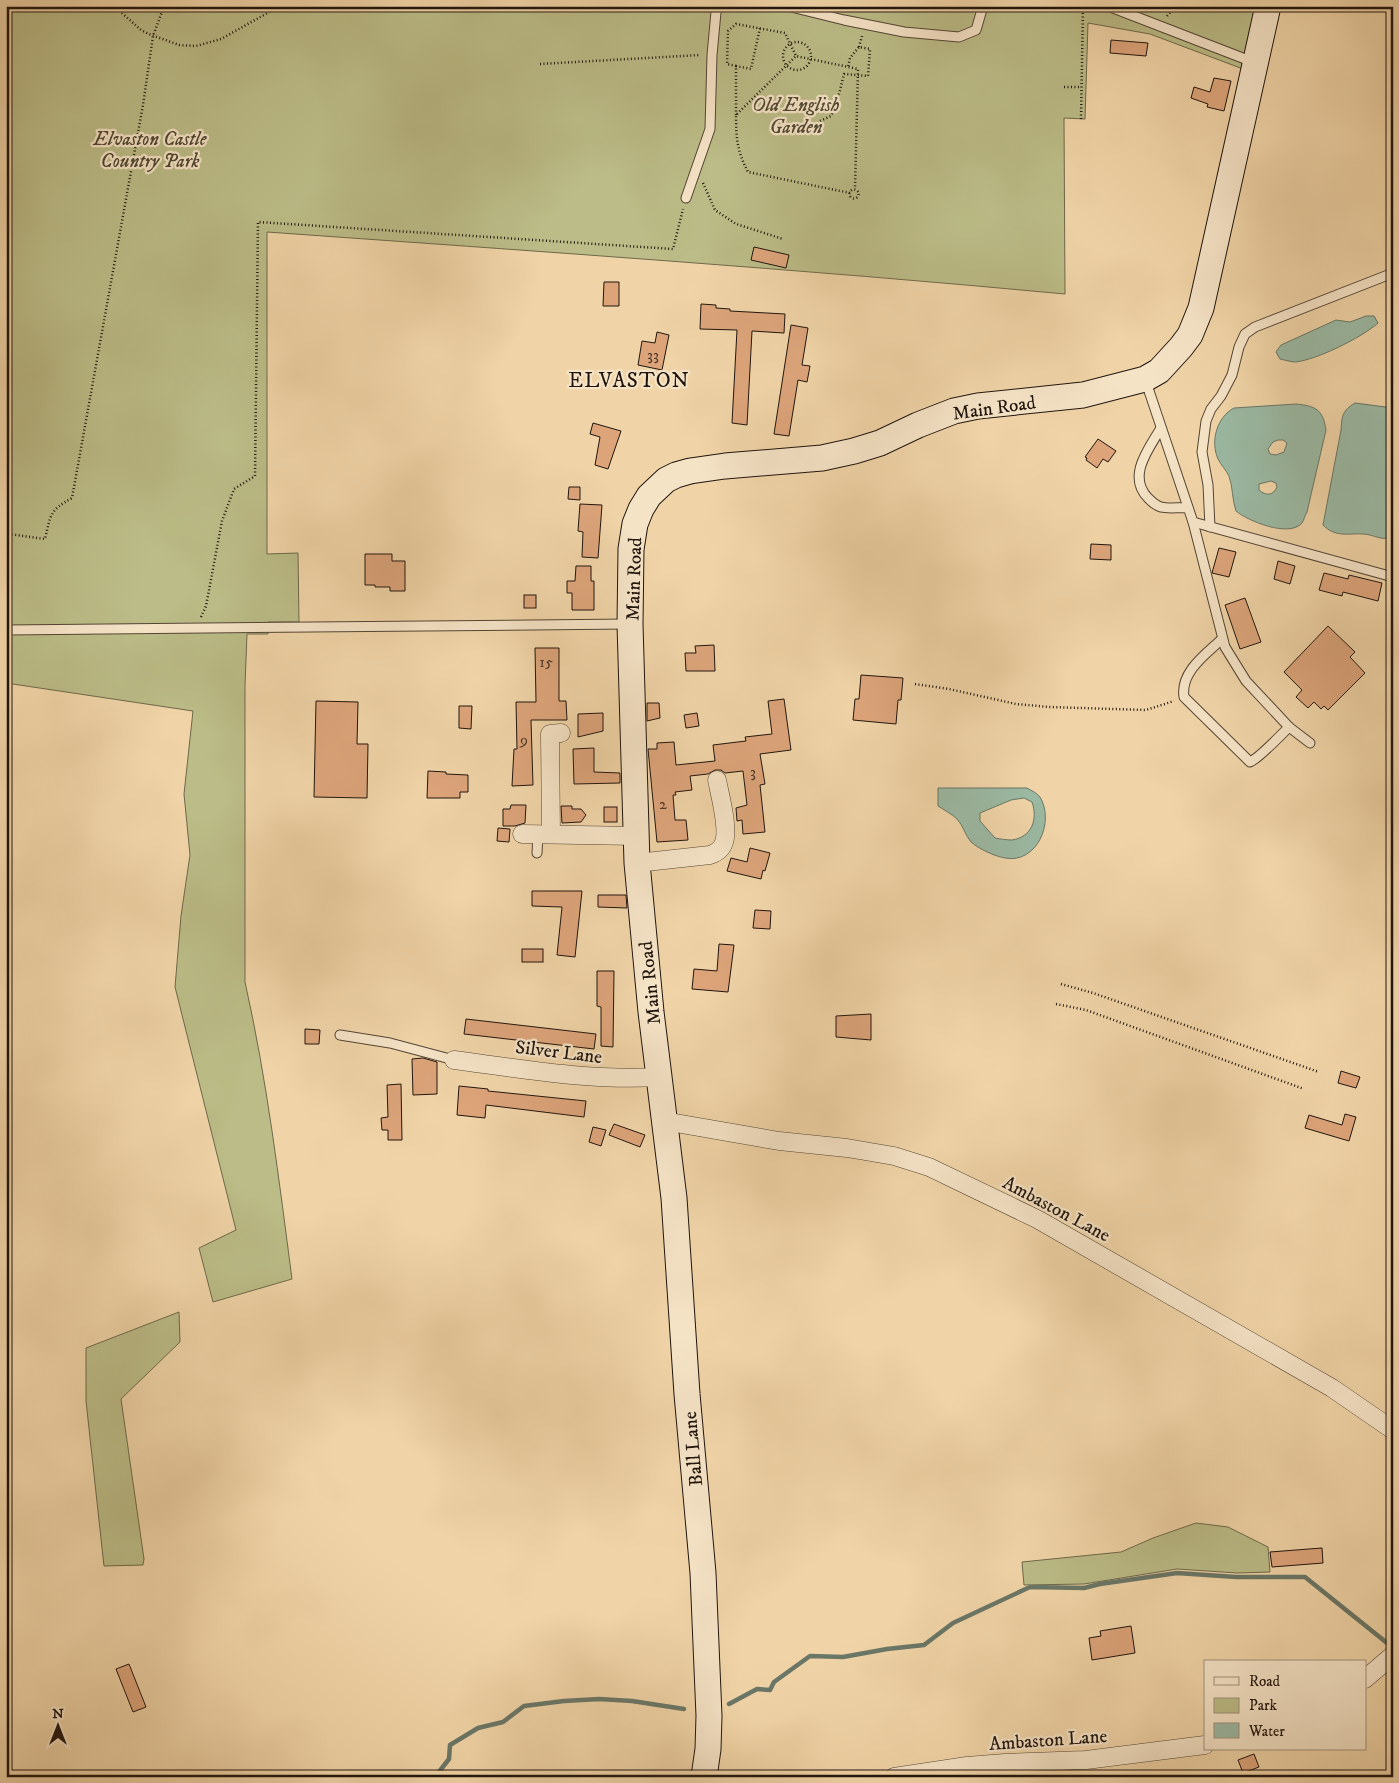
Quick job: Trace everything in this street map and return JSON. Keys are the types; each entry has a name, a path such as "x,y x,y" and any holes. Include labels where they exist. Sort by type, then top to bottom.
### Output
{"main road":[{"path":"1145,379 1159,371 1190,335 1201,308 1268,6"},
{"name":"Main Road","path":"664,1121 651,1012 636,836 630,624 631,549 635,524 649,496 666,480 676,475 716,467 822,458 880,443 924,422 954,411 978,406 1076,396 1145,379"},
{"name":"Ball Lane","path":"664,1121 674,1198 706,1630 709,1716 708,1749 704,1777"}],"street":[{"path":"561,733 550,734 537,834 636,836"},
{"path":"638,863 710,855 720,850 725,836 723,811 717,780"},
{"name":"Silver Lane","path":"454,1060 593,1078 659,1077"},
{"name":"Ambaston Lane","path":"664,1121 770,1139 847,1148 894,1156 929,1168 1037,1220 1332,1388 1393,1430"},
{"path":"1366,1678 1393,1654"},
{"name":"Ambaston Lane","path":"894,1777 968,1766 1086,1760 1204,1745"}],"lane":[{"path":"686,198 710,129 712,55 718,6"},
{"path":"787,6 817,10 887,30 959,37 976,30 983,6"},
{"path":"1108,6 1256,63"},
{"path":"1210,527 1208,485 1202,452 1206,421 1232,375 1239,346 1245,334 1255,327 1393,273"},
{"path":"1145,379 1193,522 1225,647 1246,681 1289,727 1310,743"},
{"path":"1162,428 1147,452 1141,466 1138,477 1142,491 1160,507 1188,508"},
{"path":"1193,522 1393,577"},
{"path":"6,630 630,624"},
{"path":"1222,639 1192,668 1185,681 1184,696 1250,762 1256,760 1289,727"},
{"path":"537,834 537,853"},
{"path":"340,1035 390,1044 454,1060"}],"path":[{"path":"114,6 141,30 153,36 179,45 196,46 221,39 280,6"},
{"path":"6,537 9,534 45,538 50,516 55,508 72,498 143,105 153,36 164,6"},
{"path":"1081,119 1083,6"},
{"path":"760,28 751,69 726,64 728,30 736,24 760,28 785,33 796,56 858,69 855,189 858,192 858,198 852,198 850,193"},
{"path":"795,42 802,43 809,49 811,60 805,68 794,70 786,65 784,51 790,44 795,42"},
{"path":"820,121 831,116 837,102 844,74 868,76 870,48 858,47 850,58 848,67"},
{"path":"540,64 676,55 712,55"},
{"path":"736,115 796,56"},
{"path":"736,66 736,141 741,159 748,172 850,193"},
{"path":"1064,87 1081,87"},
{"path":"696,168 715,210 736,224 782,239"},
{"path":"850,193 855,189"},
{"path":"196,628 206,606 222,521 234,489 255,476 258,222 673,249 686,198"},
{"path":"915,684 949,689 1016,704 1104,710 1146,710 1184,696"},
{"path":"1061,984 1093,993 1319,1072"},
{"path":"1056,1004 1086,1010 1304,1089"}],"green space":[{"name":"Elvaston Castle Country Park","path":"6,6 1256,6 1243,69 1150,34 1088,23 1085,119 1064,118 1065,294 766,268 267,232 267,554 298,553 299,622 268,622 268,634 247,634 245,685 245,982 266,1093 292,1279 213,1302 199,1248 236,1230 175,987 181,916 190,855 184,794 193,711 6,683"},
{"path":"179,1312 180,1342 121,1399 144,1559 143,1565 104,1566 86,1401 86,1348"},
{"path":"1196,1523 1228,1527 1268,1547 1270,1572 1237,1573 1177,1569 1084,1584 1024,1585 1022,1562 1121,1552 1153,1538"}],"water":[{"path":"1366,316 1374,316 1378,323 1361,335 1316,357 1296,362 1280,359 1276,352 1281,345 1336,320 1350,322"},
{"path":"1355,403 1393,408 1393,534 1391,537 1381,538 1364,534 1337,533 1323,525 1342,417 1345,411"},
{"path":"1296,404 1313,408 1323,417 1326,430 1307,512 1302,523 1296,527 1288,529 1269,526 1236,511 1229,476 1218,459 1215,445 1219,423 1234,408","holes":["1283,440 1287,443 1284,452 1276,455 1270,454 1268,449 1273,442","1271,481 1276,483 1277,487 1273,492 1267,494 1259,490 1259,484"]},
{"path":"938,788 1027,788 1040,797 1044,807 1044,829 1034,848 1026,855 1016,858 1005,858 982,850 974,845 957,819 938,806","holes":["1024,798 1032,802 1034,821 1029,831 1019,838 1012,840 995,838 980,821 980,813 1011,800"]}],"building":[{"path":"1111,40 1148,43 1146,56 1110,53"},
{"path":"1214,78 1231,81 1224,111 1207,107 1208,104 1191,98 1194,87 1210,92"},
{"path":"754,247 789,255 786,268 751,260"},
{"path":"604,282 619,282 619,306 603,306"},
{"path":"701,304 716,305 716,308 730,309 730,311 785,314 784,333 752,331 747,425 732,423 737,330 700,329"},
{"path":"791,325 808,328 802,365 810,366 807,382 798,380 789,436 774,434"},
{"path":"657,332 669,335 662,370 638,365 642,341 655,343"},
{"path":"593,423 621,431 608,469 595,465 600,437 590,434"},
{"path":"1098,439 1116,451 1108,462 1103,459 1097,468 1086,460 1087,458 1085,457"},
{"path":"569,487 580,487 580,500 568,499"},
{"path":"580,504 602,505 598,558 582,557 583,532 578,531"},
{"path":"1091,544 1111,545 1111,560 1090,559"},
{"path":"1219,548 1236,552 1229,577 1212,573"},
{"path":"365,554 392,554 392,561 405,561 405,591 390,591 390,587 365,585"},
{"path":"1278,561 1295,566 1290,584 1274,579"},
{"path":"576,566 591,566 591,581 594,581 594,610 572,610 572,593 567,593 567,581 575,581"},
{"path":"1324,573 1348,579 1349,575 1382,583 1378,601 1343,592 1342,596 1319,590"},
{"path":"524,595 536,595 536,608 524,608"},
{"path":"1245,598 1261,642 1240,649 1225,605"},
{"path":"1328,626 1355,652 1350,657 1365,673 1328,710 1324,706 1321,709 1314,702 1308,708 1296,697 1302,690 1284,672"},
{"path":"714,645 715,671 686,671 685,653 696,653 695,646"},
{"path":"535,648 559,648 559,701 566,701 567,720 531,720 533,785 512,786 514,749 517,749 516,702 536,702"},
{"path":"861,675 903,678 901,700 898,700 896,724 853,720 855,699 859,699"},
{"path":"784,699 791,750 760,754 765,784 760,785 765,832 743,834 742,820 737,821 736,808 747,805 743,771 725,773 721,770 715,770 708,774 690,776 692,790 675,792 676,795 673,795 675,820 686,820 688,840 657,842 648,749 657,749 657,743 674,742 676,765 715,761 713,745 746,741 745,737 772,734 768,701"},
{"path":"316,701 358,702 357,744 368,744 367,798 314,797"},
{"path":"647,703 659,703 660,718 647,721"},
{"path":"459,706 472,706 471,729 459,728"},
{"path":"603,713 603,731 578,737 578,714"},
{"path":"697,713 699,726 686,728 684,715"},
{"path":"594,748 594,772 620,773 620,783 574,784 573,749"},
{"path":"428,771 468,775 468,792 460,792 460,798 427,798"},
{"path":"511,805 526,805 525,823 515,826 503,826 503,809 510,809"},
{"path":"561,806 572,806 572,809 581,809 586,815 581,822 562,823"},
{"path":"604,807 617,807 617,822 604,822"},
{"path":"498,828 510,829 509,842 497,841"},
{"path":"750,848 770,853 761,879 727,871 731,858 747,862"},
{"path":"532,891 582,891 575,957 557,955 562,907 532,906"},
{"path":"598,895 626,895 627,908 598,907"},
{"path":"755,910 771,911 770,929 753,928"},
{"path":"719,944 734,945 728,992 692,989 694,969 717,971"},
{"path":"522,949 543,949 543,962 522,962"},
{"path":"597,971 614,971 613,1047 601,1046 601,1007 597,1006"},
{"path":"871,1014 871,1040 836,1037 836,1016"},
{"path":"466,1019 596,1034 594,1049 464,1034"},
{"path":"305,1029 320,1030 319,1044 305,1044"},
{"path":"423,1058 437,1062 437,1094 413,1095 412,1059"},
{"path":"1341,1071 1360,1077 1356,1088 1338,1083"},
{"path":"401,1084 402,1140 388,1140 388,1130 382,1130 381,1118 388,1117 387,1085"},
{"path":"459,1086 488,1089 488,1091 586,1101 584,1117 486,1105 485,1118 457,1115"},
{"path":"1345,1114 1356,1117 1349,1141 1305,1128 1309,1115 1342,1125"},
{"path":"614,1124 645,1135 640,1147 609,1135"},
{"path":"593,1127 606,1130 601,1146 589,1142"},
{"path":"1322,1548 1323,1563 1272,1567 1270,1552"},
{"path":"1131,1626 1135,1653 1092,1660 1089,1638 1101,1636 1100,1631"},
{"path":"129,1664 146,1707 133,1712 116,1669"},
{"path":"1254,1754 1259,1767 1243,1773 1238,1760"}],"waterway":[{"path":"729,1704 757,1689 770,1690 774,1682 810,1656 843,1657 924,1645 953,1623 1030,1587 1084,1588 1177,1573 1236,1577 1305,1577 1387,1643"},
{"path":"435,1777 449,1759 450,1745 478,1728 503,1722 524,1706 599,1699 632,1701 684,1709"}],"district":[{"name":"ELVASTON","path":"629,380"}],"park label":[{"name":"Old English Garden","path":"796,115"}]}
